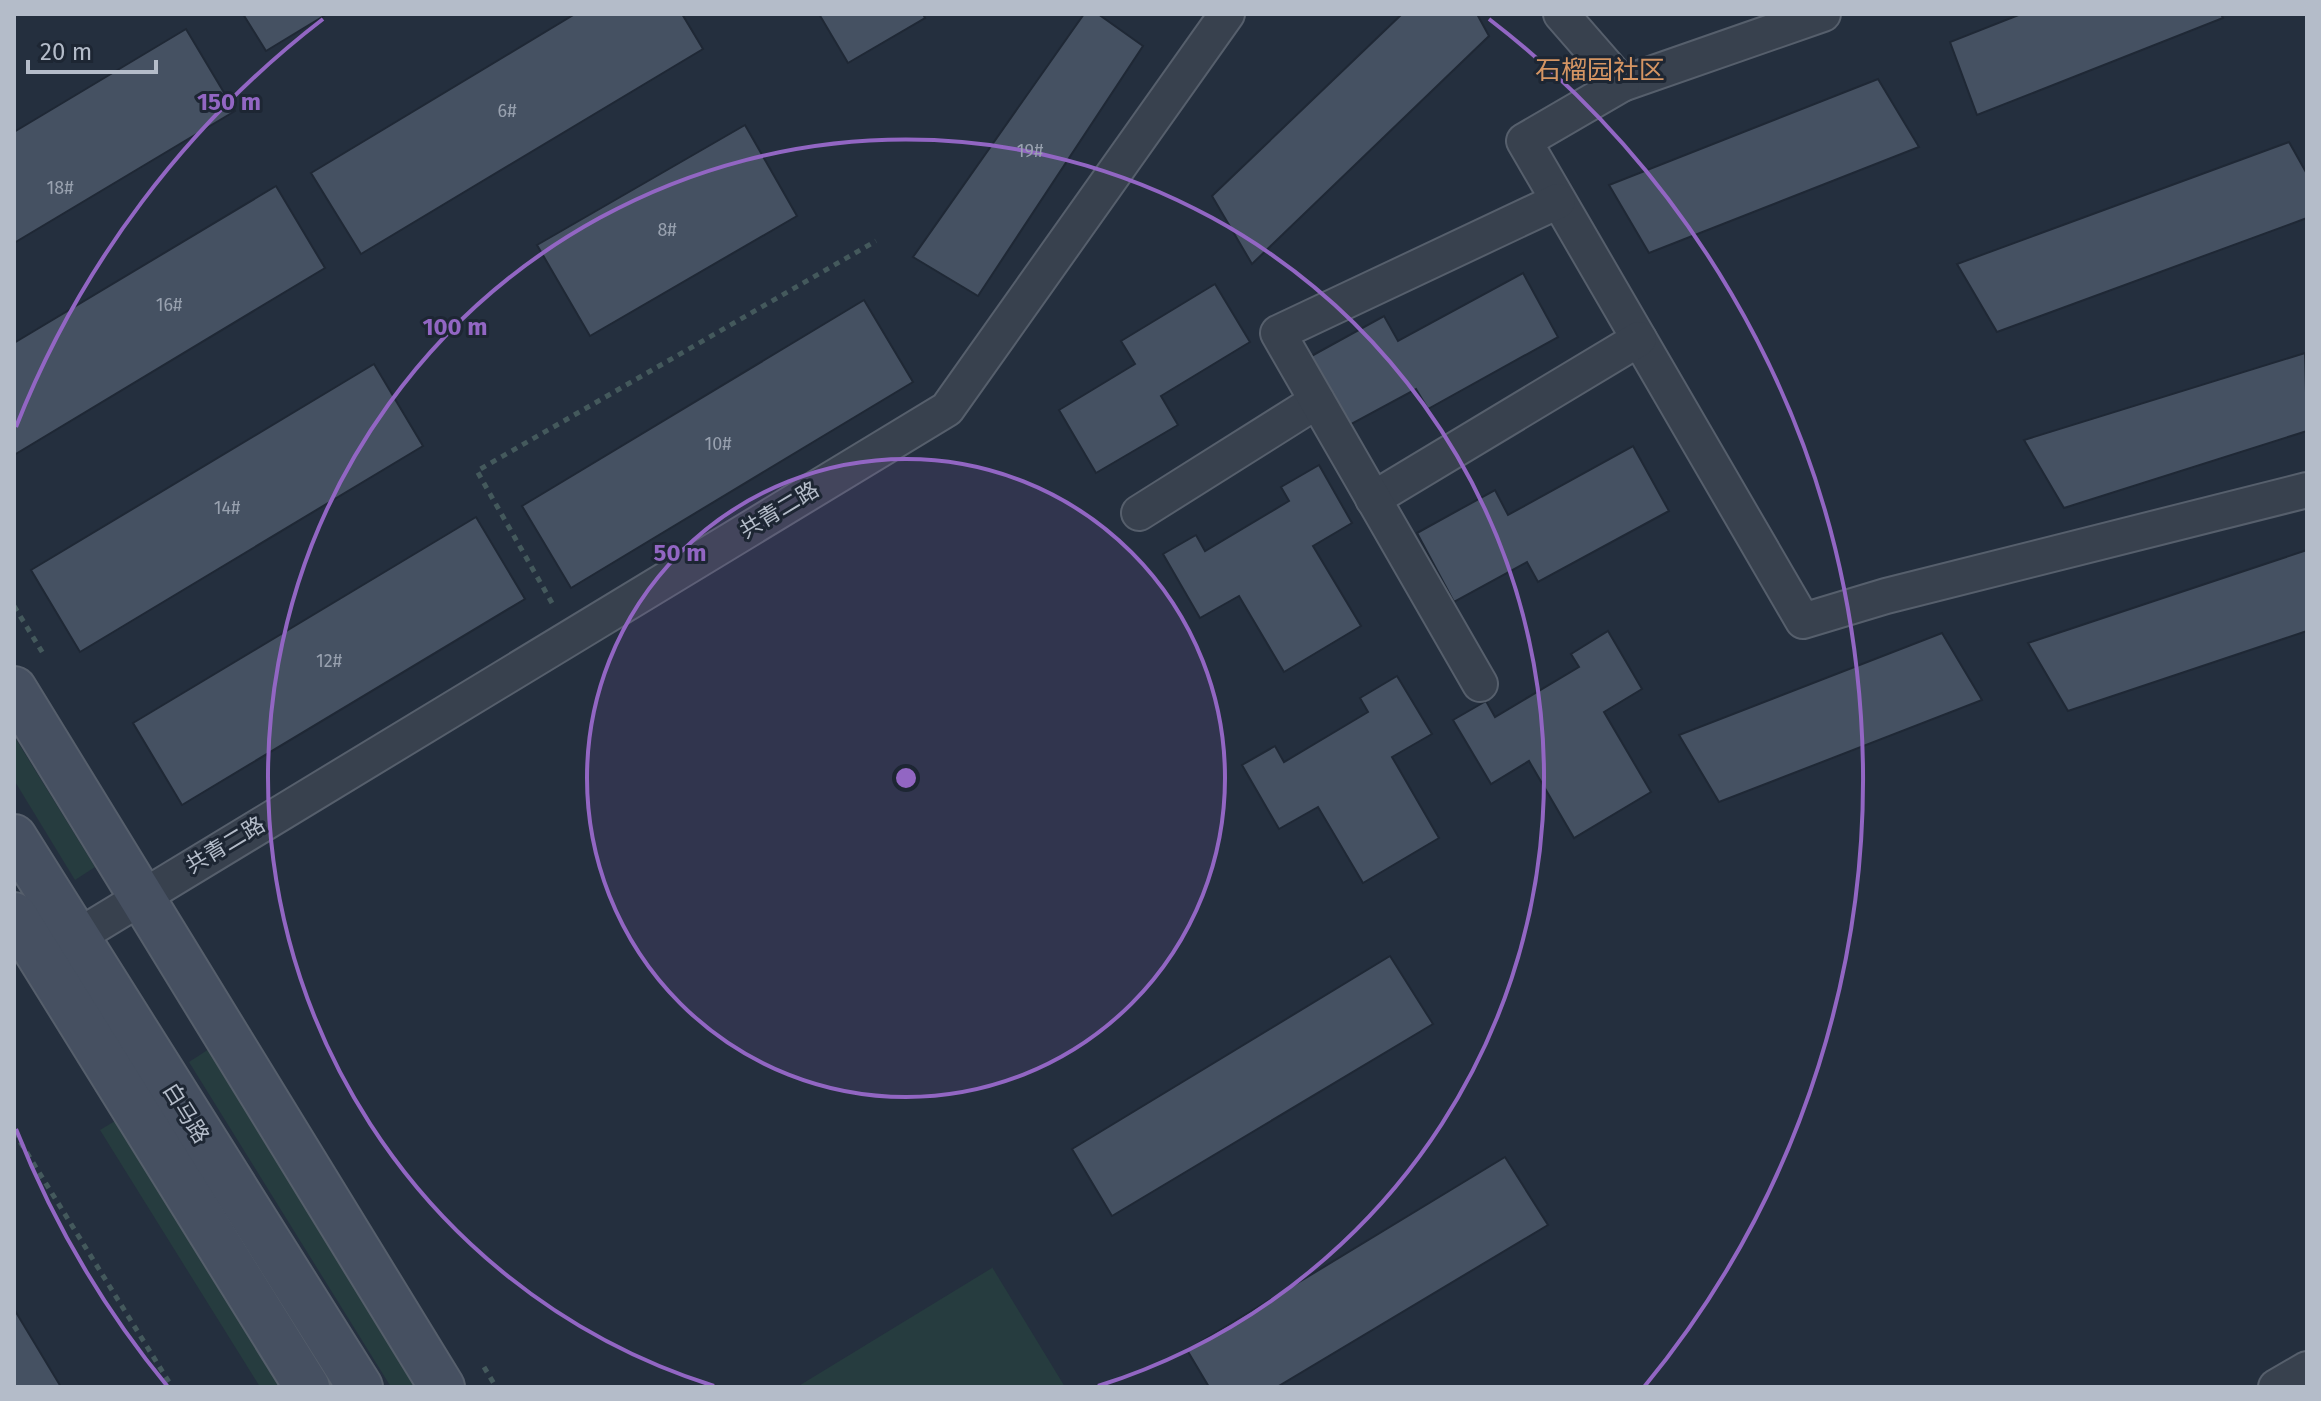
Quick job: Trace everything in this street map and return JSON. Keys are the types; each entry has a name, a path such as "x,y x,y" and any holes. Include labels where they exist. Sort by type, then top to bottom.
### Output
{"street":[{"name":"共青二路","path":"75,938 947,409 1227,14"},
{"path":"1561,14 1622,84"},
{"path":"1823,14 1622,84 1524,141 1803,621 1886,596 2307,490"},
{"path":"1480,684 1278,333 1558,201"},
{"path":"1373,499 1639,339"},
{"path":"1139,513 1317,401"},
{"path":"14,689 442,1387"},
{"name":"白马路","path":"14,837 360,1387"},
{"name":"白马路","path":"14,915 307,1387"},
{"path":"2276,1387 2307,1369"}],"path":[{"path":"570,636 477,471 876,241"},
{"path":"14,1132 172,1387"}],"green space":[{"path":"14,736 95,867 75,880 14,780"},
{"path":"209,1049 418,1387 391,1387 189,1062"},
{"path":"120,1118 287,1387 260,1387 100,1130"},
{"path":"992,1268 1065,1387 797,1387"}],"building":[{"path":"243,14 327,14 266,51"},
{"path":"575,14 682,14 703,49 361,254 311,173"},
{"path":"819,14 923,14 925,18 848,63"},
{"path":"1084,14 1098,14 1143,46 978,296 913,257"},
{"path":"1402,14 1477,14 1489,36 1252,264 1212,196"},
{"path":"2021,14 2221,14 2223,18 1977,115 1950,42"},
{"path":"186,29 235,111 14,243 14,132"},
{"path":"1878,79 1919,147 1649,253 1609,185"},
{"path":"745,125 797,216 590,336 537,245"},
{"path":"2289,142 2307,174 2307,218 1997,332 1957,264"},
{"path":"276,186 325,268 14,455 14,343"},
{"path":"1523,273 1558,337 1428,409 1416,389 1344,428 1306,359 1384,316 1398,341"},
{"path":"1215,284 1250,342 1161,396 1178,425 1096,473 1059,410 1135,364 1121,341"},
{"path":"864,300 913,382 571,588 522,506"},
{"path":"2305,353 2307,431 2064,508 2024,440"},
{"path":"374,364 423,446 80,652 31,570"},
{"path":"1633,446 1669,511 1538,582 1527,562 1454,602 1417,533 1495,490 1508,515"},
{"path":"1319,465 1352,523 1313,546 1361,626 1284,672 1239,596 1200,618 1163,554 1196,535 1205,551 1289,501 1281,487"},
{"path":"476,517 525,599 182,805 133,723"},
{"path":"2307,550 2307,631 2068,711 2028,643"},
{"path":"1608,631 1642,689 1604,712 1651,792 1574,838 1529,761 1491,784 1453,720 1486,701 1495,717 1579,667 1571,654"},
{"path":"1942,633 1982,700 1719,802 1679,735"},
{"path":"1397,676 1432,734 1392,757 1439,838 1363,883 1318,807 1279,829 1242,765 1275,746 1284,762 1368,712 1360,698"},
{"path":"1390,956 1433,1024 1112,1216 1072,1149"},
{"path":"1505,1157 1548,1225 1277,1387 1209,1387 1187,1350"},
{"path":"14,1309 61,1387 14,1387"}],"district":[{"name":"石榴园社区","path":"1600,70"}]}
